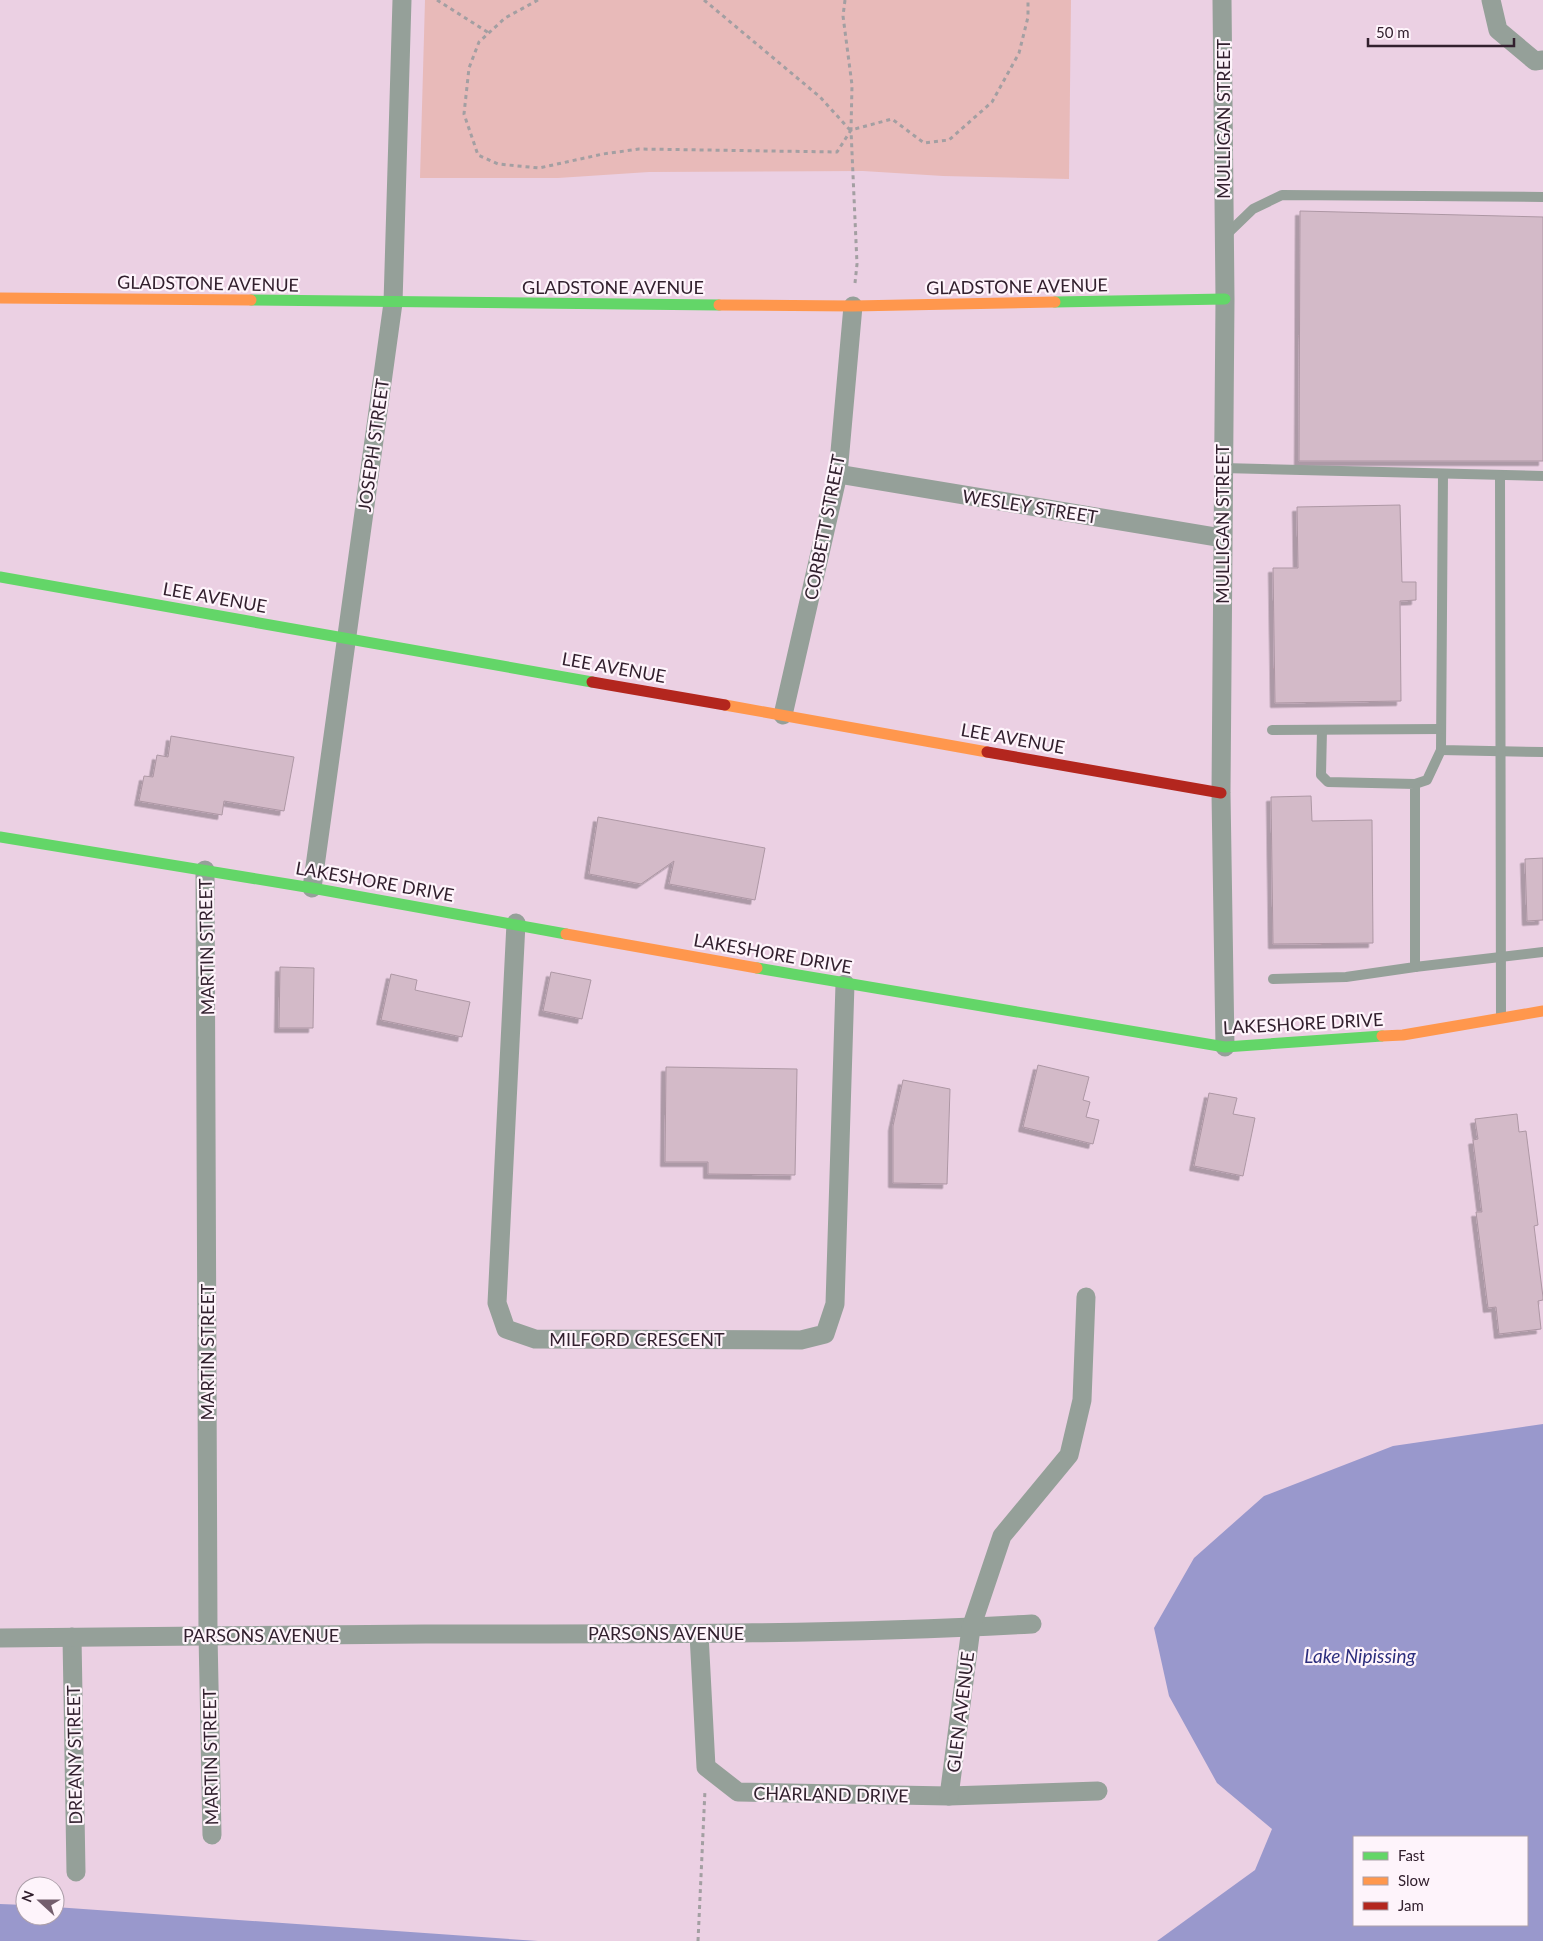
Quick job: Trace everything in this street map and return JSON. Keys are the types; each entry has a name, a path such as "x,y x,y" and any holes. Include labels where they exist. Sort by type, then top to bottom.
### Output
{"street":[{"name":"JOSEPH STREET","path":"312,888 393,302 402,0"},
{"name":"MULLIGAN STREET","path":"1222,0 1225,299 1221,794 1225,1047"},
{"path":"1491,0 1498,30 1534,61 1543,60"},
{"name":"GLADSTONE AVENUE","path":"0,298 853,306 1225,299"},
{"name":"CORBETT STREET","path":"783,715 838,474 853,306"},
{"name":"WESLEY STREET","path":"838,474 1222,538"},
{"name":"LEE AVENUE","path":"0,577 1221,794"},
{"name":"LAKESHORE DRIVE","path":"0,837 312,888 516,923 845,984 1225,1047 1403,1035 1543,1011"},
{"name":"MARTIN STREET","path":"205,870 208,1634 212,1835"},
{"name":"MILFORD CRESCENT","path":"516,923 497,1303 506,1329 535,1339 801,1340 824,1334 835,1304 845,984"},
{"path":"970,1628 1002,1536 1069,1455 1082,1400 1086,1297"},
{"name":"PARSONS AVENUE","path":"0,1638 208,1634 699,1634 970,1628 1032,1624"},
{"name":"GLEN AVENUE","path":"950,1796 970,1628"},
{"path":"699,1634 706,1767"},
{"name":"DREANY STREET","path":"72,1637 76,1872"},
{"name":"CHARLAND DRIVE","path":"706,1767 738,1792 950,1796 1098,1791"}],"lane":[{"path":"1224,237 1253,209 1282,195 1543,197"},
{"path":"1223,468 1543,476"},
{"path":"1322,730 1321,775 1328,782 1415,784 1427,780 1441,750 1443,474"},
{"path":"1500,475 1500,1018"},
{"path":"1272,730 1441,729"},
{"path":"1441,750 1543,752"},
{"path":"1415,784 1415,967"},
{"path":"1273,979 1346,976 1543,952"}],"path":[{"path":"437,0 489,33"},
{"path":"538,0 505,18 479,42 469,68 464,114 478,155 498,164 539,168 603,154 639,149 837,152 851,130 892,119 924,143 949,140 992,102 1019,52 1028,18 1028,0"},
{"path":"704,0 820,97 851,130"},
{"path":"845,0 844,16 852,85 851,130 858,264 853,306"},
{"path":"698,1941 706,1767"}],"shaded area":[{"path":"425,0 1071,0 1069,179 943,176 863,171 649,172 558,178 420,178"}],"water":[{"name":"Lake Nipissing","path":"1543,1424 1543,1941 1157,1941 1255,1870 1272,1829 1217,1783 1169,1696 1154,1628 1194,1558 1264,1496 1393,1446"},
{"path":"0,1904 15,1905 15,1926 65,1926 65,1908 538,1941 0,1941"}],"building":[{"path":"1300,211 1543,217 1543,461 1299,461"},
{"path":"1400,505 1402,582 1416,582 1416,600 1400,601 1401,701 1275,703 1273,568 1298,568 1297,507"},
{"path":"171,736 294,757 284,811 224,801 222,815 139,801 144,776 153,777 157,755 168,757"},
{"path":"1311,796 1312,821 1372,820 1373,943 1273,944 1271,797"},
{"path":"598,817 765,848 755,900 669,884 674,861 641,884 589,874"},
{"path":"1543,858 1543,920 1527,921 1525,859"},
{"path":"280,967 314,968 313,1028 279,1028"},
{"path":"551,972 591,980 582,1019 543,1011"},
{"path":"391,974 417,980 415,990 470,1002 462,1037 381,1020"},
{"path":"1038,1065 1089,1077 1083,1100 1090,1102 1086,1117 1099,1120 1093,1144 1023,1127"},
{"path":"666,1067 797,1069 795,1175 708,1174 708,1162 665,1162"},
{"path":"903,1080 950,1089 947,1184 893,1183 893,1126"},
{"path":"1209,1093 1237,1098 1233,1114 1255,1118 1243,1176 1194,1166"},
{"path":"1517,1114 1519,1132 1526,1131 1538,1225 1534,1226 1543,1297 1543,1300 1538,1301 1541,1329 1499,1334 1496,1307 1488,1308 1476,1212 1482,1212 1473,1140 1478,1139 1475,1119"}],"traffic: fast":[{"path":"1055,302 1225,299"},
{"path":"251,300 719,305"},
{"path":"0,577 592,682"},
{"path":"0,837 312,888 566,934"},
{"path":"757,968 1225,1047 1382,1036"}],"traffic: slow":[{"path":"0,298 251,300"},
{"path":"719,305 853,306 1055,302"},
{"path":"725,705 987,752"},
{"path":"566,934 757,968"},
{"path":"1382,1036 1403,1035 1543,1011"}],"traffic: jam":[{"path":"592,682 725,705"},
{"path":"987,752 1221,793"}]}
